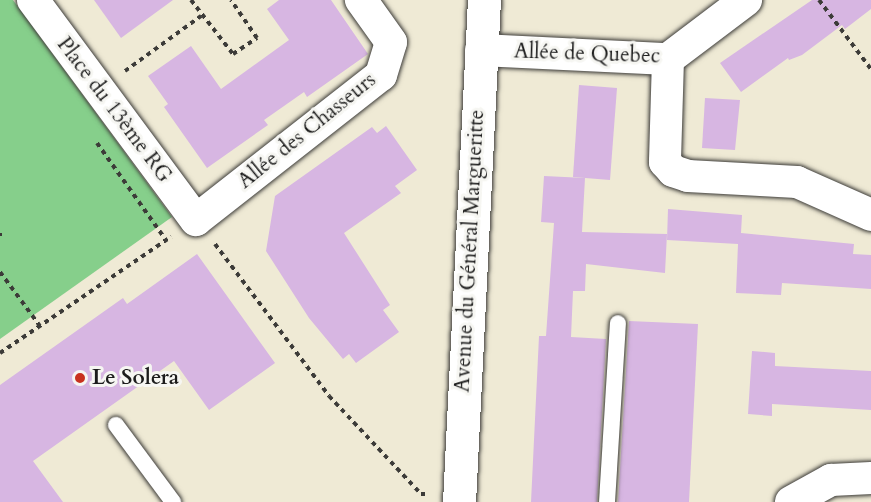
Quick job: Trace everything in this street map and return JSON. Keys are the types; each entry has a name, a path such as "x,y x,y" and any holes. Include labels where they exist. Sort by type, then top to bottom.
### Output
{"street":[{"name":"Place du 13ème RG","path":"33,0 196,220"},
{"name":"Allée des Chasseurs","path":"196,220 381,75 391,42 361,0"},
{"name":"Avenue du Général Margueritte","path":"459,499 484,0"},
{"name":"Allée de Quebec","path":"482,50 668,59 746,0"},
{"path":"668,59 665,162 673,171 688,176 797,182 871,215"},
{"path":"791,502 831,480 871,478"}],"lane":[{"path":"607,502 618,324"},
{"path":"116,425 173,502"}],"path":[{"path":"191,0 201,16 233,54 257,38 231,0"},
{"path":"819,0 871,69"},
{"path":"120,75 201,16"},
{"path":"0,353 196,220 329,396 389,461 421,494 459,499"},
{"path":"0,272 40,326"}],"green space":[{"path":"0,0 13,0 172,217 0,339"}],"building":[{"path":"94,0 173,0 121,38"},
{"path":"279,0 331,0 368,54 307,97 304,92 264,120 268,125 207,168 164,107 168,104 148,76 191,46 221,89 289,40 267,9"},
{"path":"812,0 871,0 871,9 845,29 842,25 802,55 789,60 788,58 741,92 720,63"},
{"path":"579,85 617,88 610,180 573,177"},
{"path":"705,98 740,100 735,150 702,148"},
{"path":"386,126 417,170 395,186 401,193 344,233 390,305 383,310 399,332 356,363 349,354 343,359 309,318 266,251 275,196 372,127 377,133"},
{"path":"544,176 585,178 582,232 667,234 665,273 586,264 585,291 573,291 571,337 606,339 597,502 531,502 539,336 546,336 554,223 541,222"},
{"path":"668,209 742,215 741,233 854,244 853,254 871,255 871,289 782,283 781,295 736,293 738,244 667,240"},
{"name":"Le Solera","path":"197,254 275,363 209,410 174,361 33,461 63,502 0,502 0,385 123,298 127,304"},
{"path":"629,321 698,324 689,502 618,502"},
{"path":"752,351 775,353 775,366 871,371 871,410 772,404 772,416 748,414"}],"place":[{"name":"Le Solera","path":"80,378"}]}
